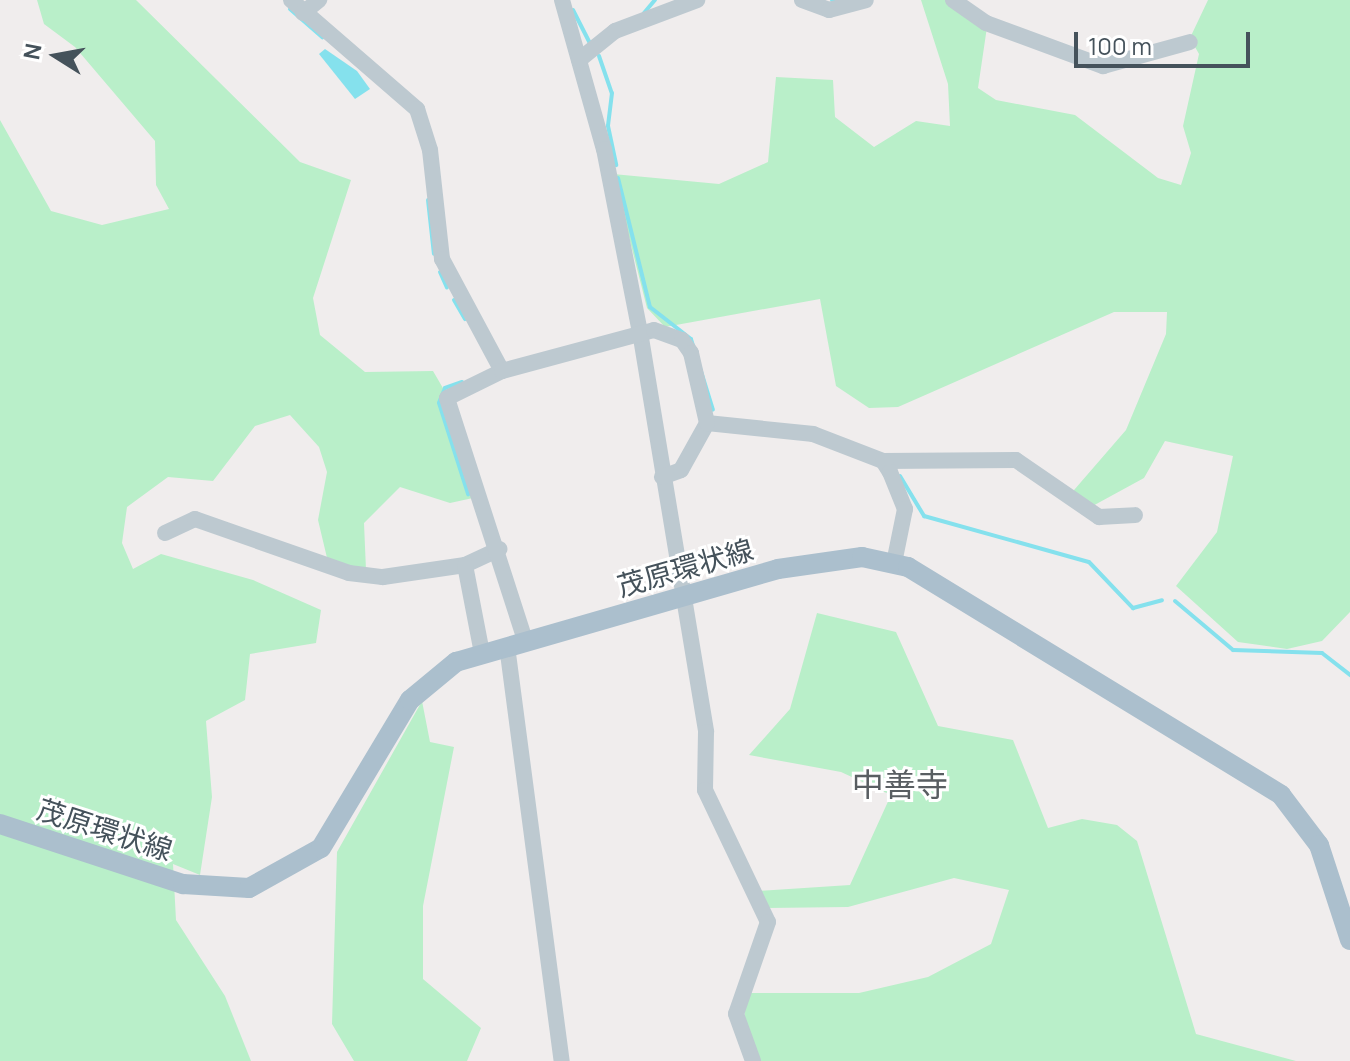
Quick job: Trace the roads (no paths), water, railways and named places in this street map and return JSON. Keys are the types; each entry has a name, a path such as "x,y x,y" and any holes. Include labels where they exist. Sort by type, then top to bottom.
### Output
{"main road":[{"name":"茂原環状線","path":"0,824 183,884 249,888 321,848 410,700 430,678 482,653 839,557 894,563 1281,795 1319,845 1350,940"}],"street":[{"path":"297,6 319,0"},
{"path":"562,0 579,60 641,338 706,732 705,790 768,922 736,1014 753,1061"},
{"path":"579,60 615,31 697,0"},
{"path":"802,0 829,10 866,0"},
{"path":"953,0 986,23 1103,66 1190,42"},
{"path":"297,6 377,67 417,109 430,150 442,259 502,371"},
{"path":"562,1061 516,643 499,549 453,432 447,398 502,371 641,338 654,330 682,340 699,372 707,423 681,470 662,477"},
{"path":"707,423 813,434 883,461 1013,459 1099,517 1135,515"},
{"path":"883,461 905,509 894,563"},
{"path":"165,533 195,519 349,573 383,577 465,565 499,549"},
{"path":"465,565 482,653"}],"water":[{"path":"325,49 357,71 370,89 355,99 319,54"}],"waterway":[{"path":"644,13 655,0"},
{"path":"290,9 322,37"},
{"path":"573,10 591,45"},
{"path":"599,56 612,93 608,126 616,165"},
{"path":"618,178 650,307 691,339 713,410"},
{"path":"428,200 434,254"},
{"path":"440,272 447,288"},
{"path":"454,300 465,319"},
{"path":"462,382 445,388 439,403 468,494"},
{"path":"900,476 924,516 1089,562 1133,608 1162,600"},
{"path":"1175,601 1233,650 1322,653 1350,675"}],"district":[{"name":"中善寺","path":"900,784"}]}
